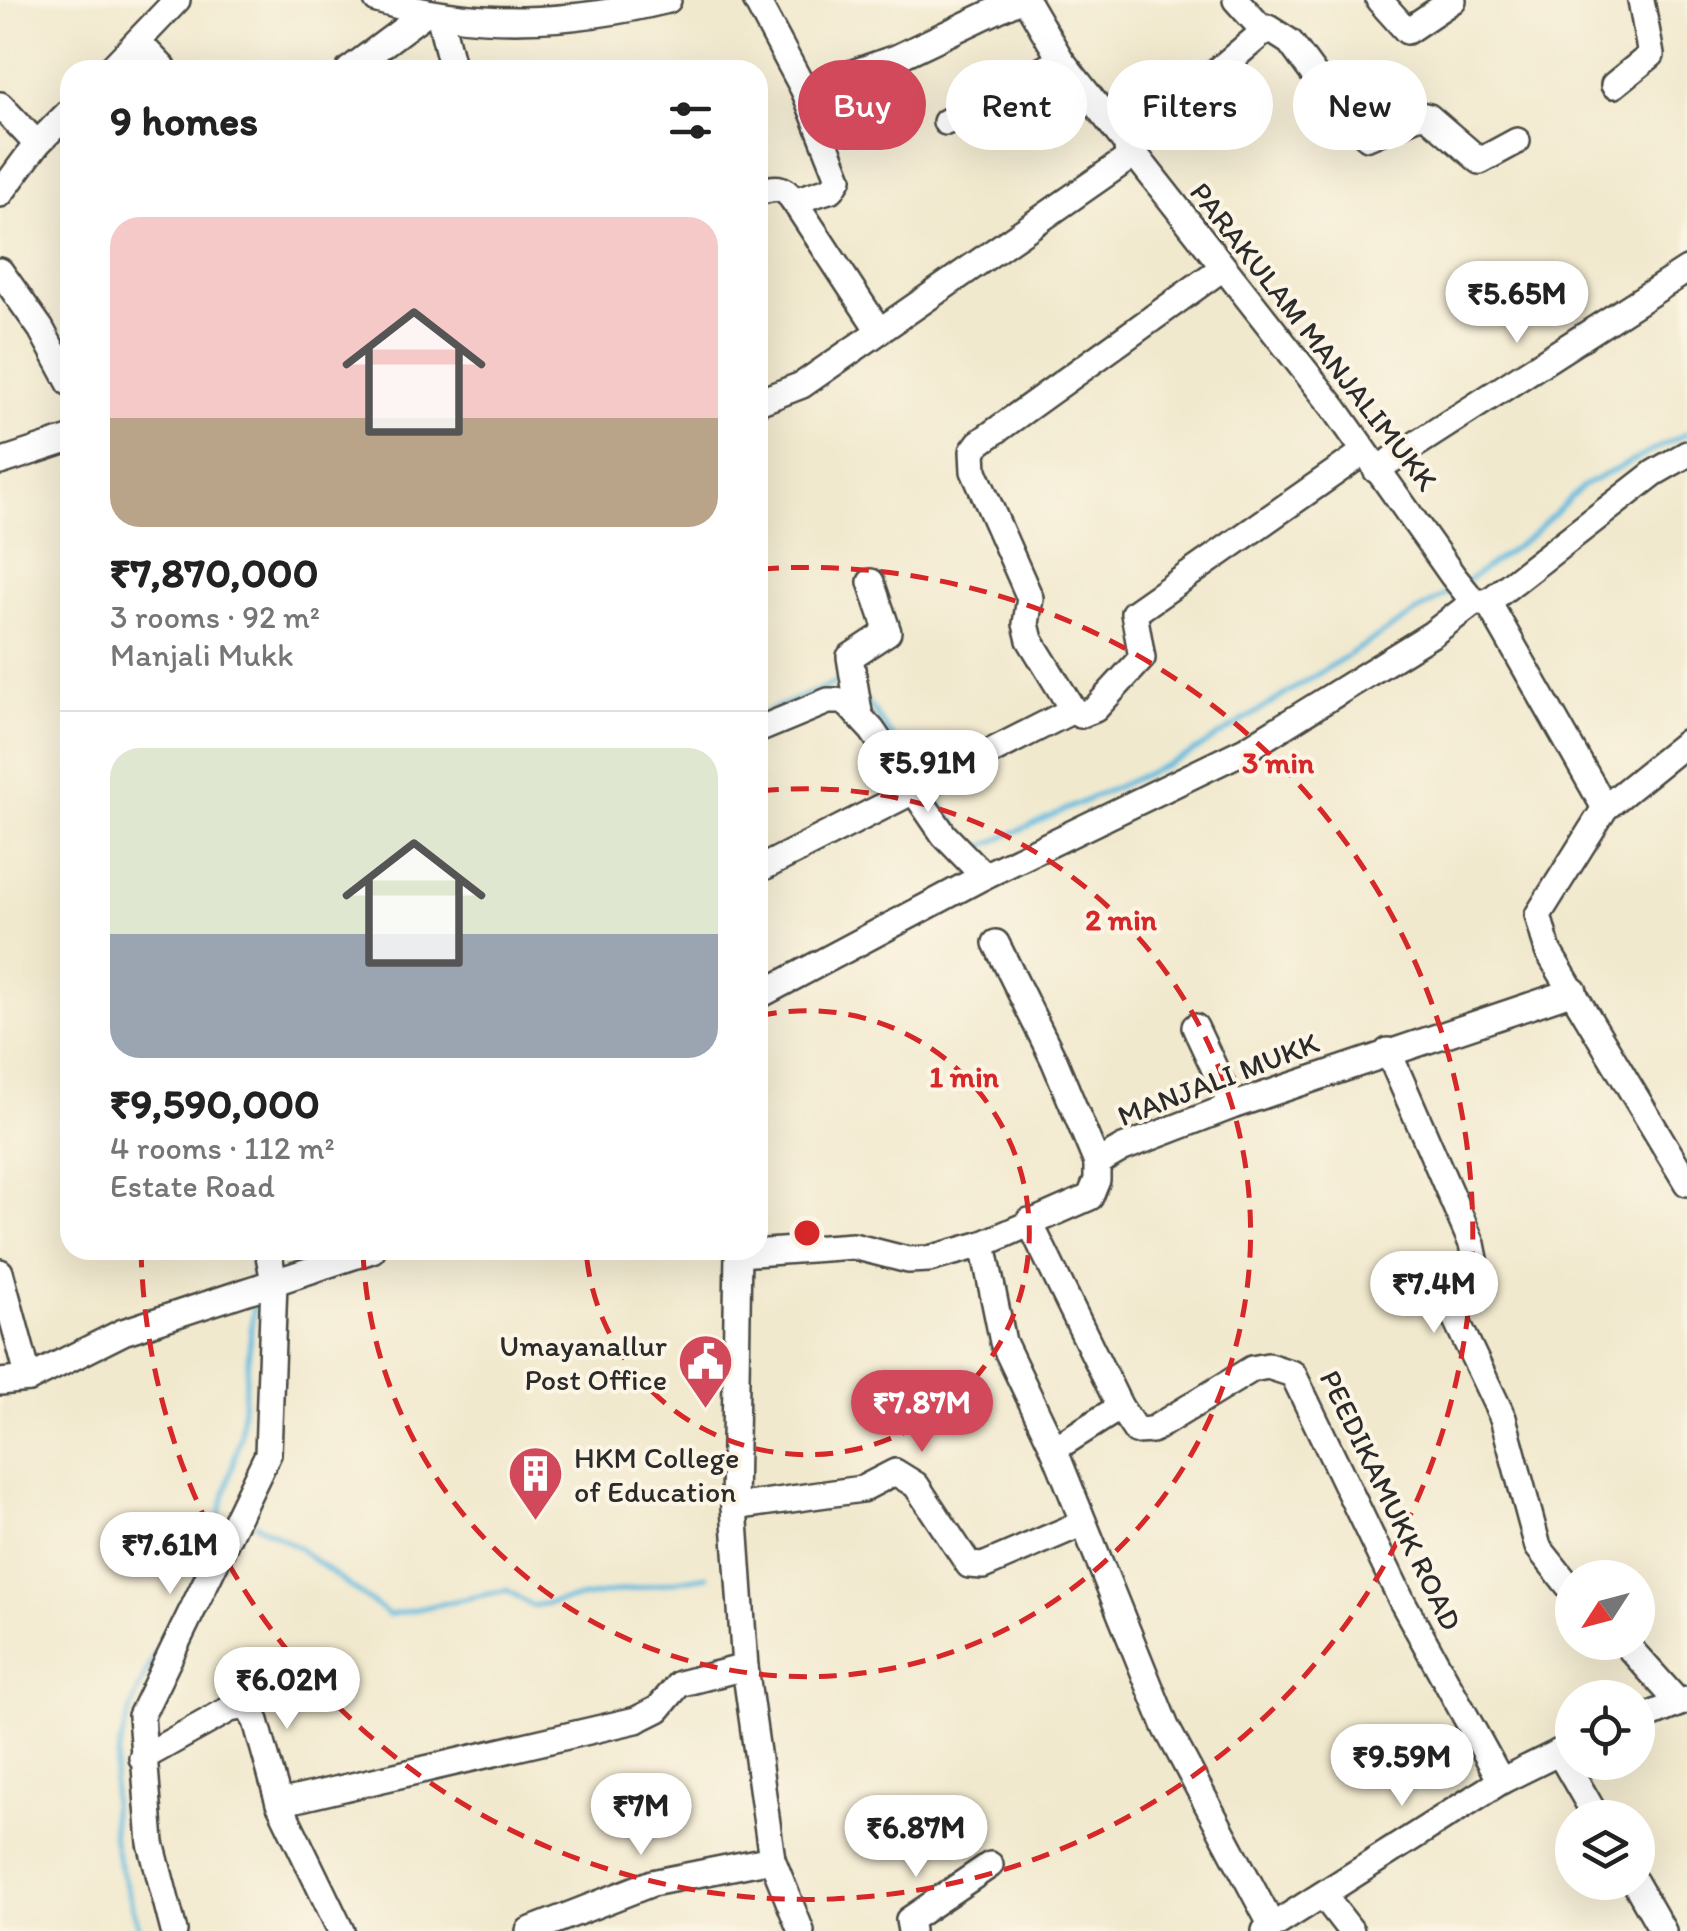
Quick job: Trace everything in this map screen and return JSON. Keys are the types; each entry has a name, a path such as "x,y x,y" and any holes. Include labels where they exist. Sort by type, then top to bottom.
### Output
{"street":[{"path":"120,60 178,0"},
{"path":"378,0 432,16 558,21 668,0"},
{"path":"756,0 798,79"},
{"path":"890,60 1018,0"},
{"name":"PARAKULAM MANJALIMUKK","path":"1026,0 1061,60"},
{"path":"1236,0 1263,30"},
{"path":"1378,0 1407,31 1453,0"},
{"path":"1614,85 1651,54 1641,0"},
{"path":"364,60 432,16"},
{"path":"432,16 450,60"},
{"path":"768,398 802,385 878,329 942,290 1130,151 1263,30 1278,30 1346,118 1368,137 1428,116 1480,161 1517,141"},
{"path":"138,42 155,60"},
{"name":"PARAKULAM MANJALIMUKK","path":"1087,94 1335,409 1471,594 1604,808"},
{"path":"0,105 37,144"},
{"path":"0,194 60,120"},
{"path":"794,201 832,189 839,178 828,150"},
{"path":"768,189 776,186 786,190 878,329"},
{"path":"1221,269 978,443 973,452 974,471 1030,598 1026,624 1030,640 1072,710 1080,715 1094,709 1142,658 1134,613 1370,461 1687,270"},
{"path":"0,271 41,329 60,364"},
{"path":"0,462 60,442"},
{"path":"768,991 984,876 1246,750 1432,634 1471,594 1687,454"},
{"path":"859,712 850,657 888,632 871,582"},
{"path":"768,726 828,700 845,702 859,712 944,835 984,876"},
{"path":"768,865 1072,710"},
{"path":"1687,742 1604,808 1538,915 1548,951 1687,1183"},
{"path":"996,944 1054,1060 1098,1164"},
{"name":"MANJALI MUKK","path":"768,1250 853,1246 908,1260 929,1259 984,1244 1090,1197 1098,1164 1123,1148 1388,1051 1574,990"},
{"path":"1195,1027 1232,1106"},
{"path":"1388,1051 1472,1244 1475,1259 1449,1296 1451,1309 1503,1418 1538,1547 1555,1568"},
{"path":"1030,1221 1120,1408 1054,1449"},
{"path":"984,1244 1003,1342 1054,1449 1081,1524 1182,1762 1268,1928 1501,1781 1555,1754"},
{"path":"174,1931 151,1843 141,1716 245,1510 268,1454 274,1282 270,1260"},
{"path":"0,1382 29,1379 124,1332 341,1260"},
{"name":"MANJALI MUKK","path":"738,1260 734,1507 745,1667 772,1858 801,1931"},
{"path":"0,1272 29,1379"},
{"name":"PEEDIKAMUKK ROAD","path":"1120,1408 1136,1430 1152,1430 1252,1370 1268,1366 1293,1374 1402,1601 1501,1781"},
{"path":"734,1507 862,1489 896,1472 916,1485 969,1565 984,1566 1081,1524"},
{"path":"1642,1660 1683,1702 1655,1713"},
{"path":"279,1804 636,1720 658,1709 679,1684 745,1667"},
{"path":"142,1758 230,1709 247,1706 256,1721 279,1804 342,1931"},
{"path":"528,1931 652,1884 772,1858"},
{"path":"911,1931 909,1920 990,1865"},
{"path":"1323,1895 1351,1931"},
{"path":"1645,1900 1663,1931"}],"waterway":[{"path":"1467,581 1532,535 1583,486 1687,433"},
{"path":"932,793 973,845 984,846 1188,755 1454,589"},
{"path":"768,711 843,680 846,683"},
{"path":"868,703 922,779"},
{"path":"251,1260 254,1278"},
{"path":"212,1543 240,1437 254,1302"},
{"path":"256,1524 297,1547 389,1615 507,1590 532,1606 707,1576"},
{"path":"140,1931 115,1846 113,1787 135,1699 189,1589"}],"place":[{"name":"Umayanallur Post Office","path":"706,1411"},
{"name":"HKM College of Education","path":"535,1523"}]}
